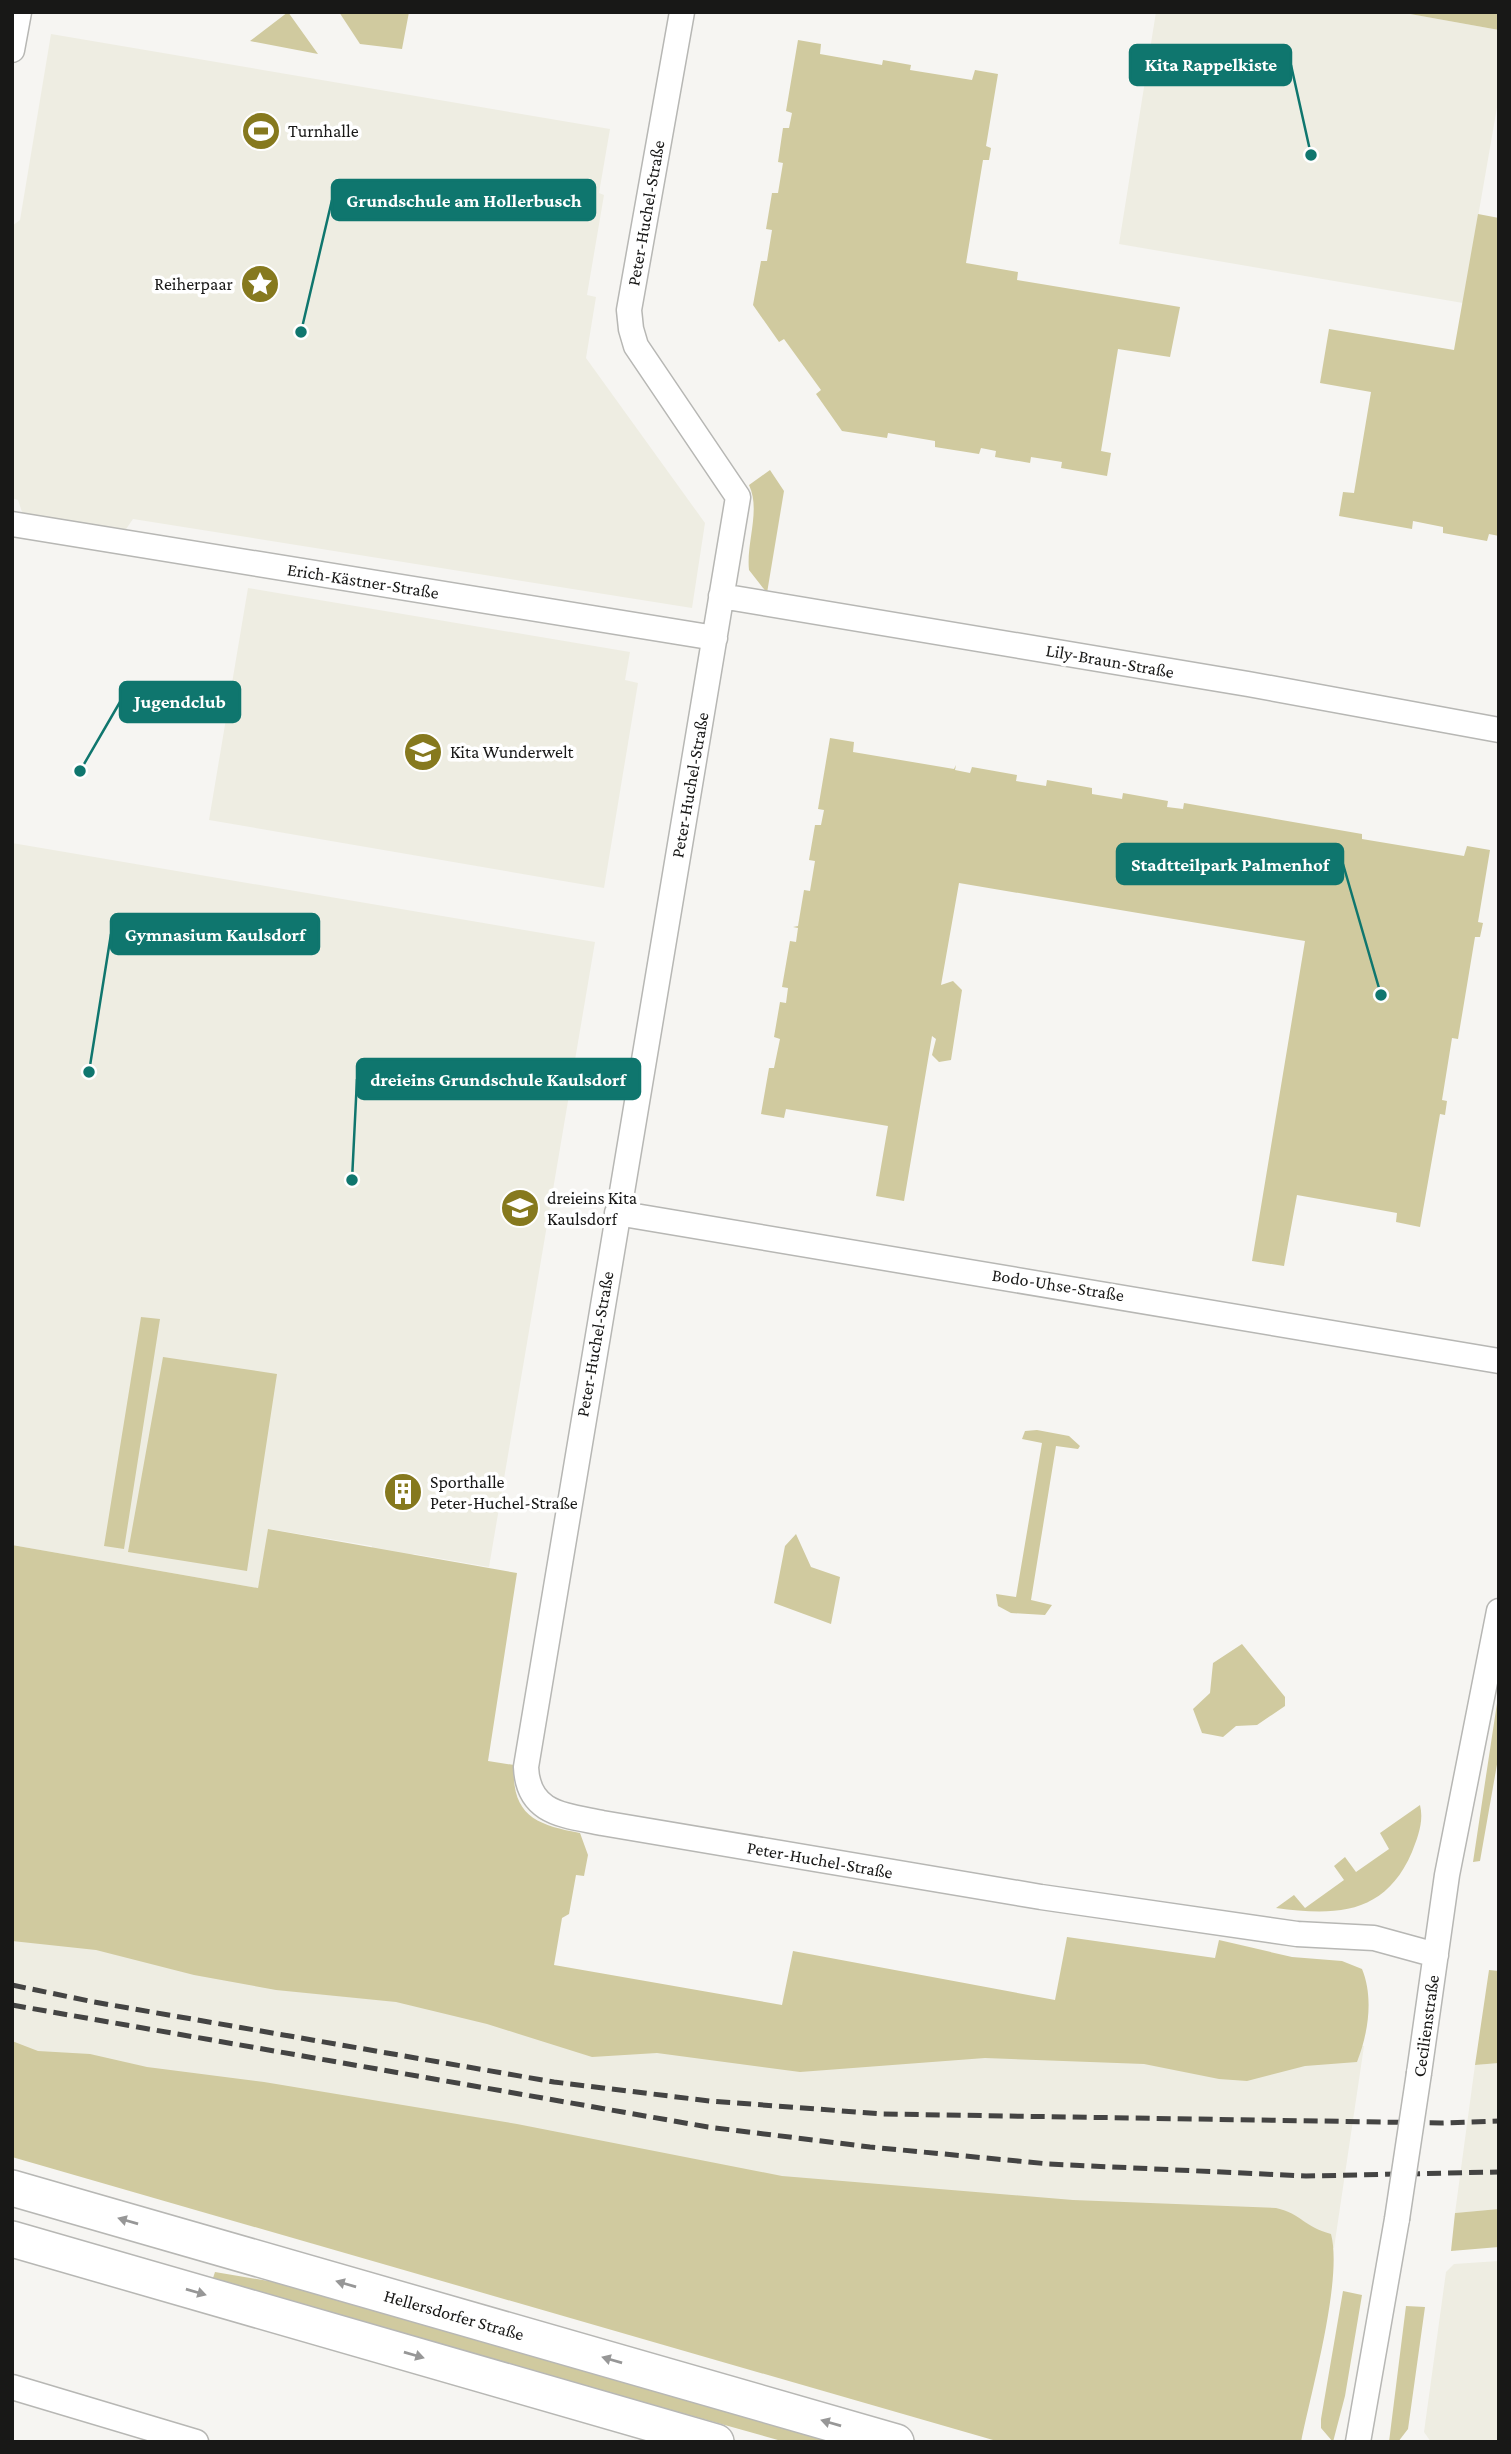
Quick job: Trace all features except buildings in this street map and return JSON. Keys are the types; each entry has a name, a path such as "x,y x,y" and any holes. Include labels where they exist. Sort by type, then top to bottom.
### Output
{"main road":[{"name":"Hellersdorfer Straße","path":"12,2188 896,2442"},
{"path":"12,2239 716,2442"}],"street":[{"path":"12,50 19,12"},
{"name":"Peter-Huchel-Straße","path":"682,12 629,310 631,329 636,346 738,497 526,1767 527,1786 543,1806 564,1815 602,1823 1014,1893 1297,1934 1374,1938 1436,1955"},
{"name":"Erich-Kästner-Straße","path":"12,524 715,638"},
{"name":"Lily-Braun-Straße","path":"721,596 1248,684 1499,730"},
{"name":"Bodo-Uhse-Straße","path":"617,1213 1499,1360"},
{"name":"Cecilienstraße","path":"1358,2442 1397,2219 1447,1875 1499,1611"},
{"path":"12,2387 196,2442"}],"shaded area":[{"path":"288,12 318,54 250,41"},
{"path":"339,12 409,12 402,49 360,44"},
{"path":"1156,12 1399,12 1499,30 1499,96 1463,303 1119,244"},
{"path":"1399,12 1499,12 1499,30"},
{"path":"51,34 610,129 599,193 604,195 587,295 596,297 586,358 705,523 692,608 133,519 124,532 23,515 18,500 12,498 12,226 20,220"},
{"path":"798,40 821,44 820,54 882,65 883,60 911,65 910,70 972,80 975,70 998,74 986,146 991,148 989,160 983,160 966,263 1018,272 1017,280 1180,307 1170,357 1118,349 1101,451 1111,453 1107,476 1061,468 1062,462 1031,457 1030,463 995,457 996,451 981,448 979,454 935,447 935,441 888,433 887,438 842,431 816,394 821,390 784,339 779,342 753,305 761,261 767,261 772,230 766,229 772,193 778,193 783,163 778,162 783,128 789,128 792,113 786,111"},
{"path":"1478,214 1499,218 1499,536 1489,534 1487,541 1443,533 1443,527 1413,521 1412,529 1339,516 1343,492 1354,493 1371,392 1320,383 1329,329 1454,350"},
{"path":"770,470 784,491 767,593 749,570 754,505 749,485"},
{"name":"Kita Wunderwelt","path":"248,588 630,652 625,680 638,683 604,888 209,820"},
{"path":"830,738 854,742 853,752 954,769 956,765 955,770 970,773 972,767 1017,775 1016,781 1046,786 1047,780 1092,788 1092,794 1122,799 1123,793 1168,801 1167,807 1183,809 1184,803 1362,834 1362,839 1464,856 1467,846 1490,850 1478,922 1483,923 1480,937 1475,937 1458,1039 1452,1038 1442,1100 1447,1101 1445,1115 1440,1114 1420,1227 1396,1222 1397,1213 1297,1195 1284,1266 1252,1261 1305,941 959,883 941,985 953,981 962,990 951,1060 939,1062 932,1055 936,1039 932,1036 904,1201 876,1196 888,1126 786,1109 784,1118 761,1114 769,1068 774,1068 780,1039 774,1037 780,1002 786,1003 788,988 782,987 790,941 796,942 798,928 793,927 798,926 804,890 810,891 815,861 809,860 815,825 821,825 824,810 818,809"},
{"path":"12,843 595,942 489,1567 414,1554 368,1568 372,1546 269,1529 258,1588 12,1545"},
{"path":"141,1317 160,1319 124,1549 104,1546"},
{"path":"163,1357 277,1374 247,1571 128,1552"},
{"path":"1037,1430 1069,1436 1080,1446 1078,1449 1056,1446 1031,1600 1052,1605 1045,1615 1011,1613 998,1606 996,1594 1016,1597 1042,1443 1022,1439 1025,1431"},
{"path":"268,1529 517,1573 488,1761 514,1765 514,1782 522,1807 539,1821 580,1833 588,1855 584,1876 576,1875 569,1914 562,1918 554,1965 782,2005 793,1951 1055,2000 1067,1937 1215,1958 1219,1940 1292,1957 1342,1961 1362,1969 1369,2004 1364,2040 1357,2062 1305,2066 1247,2081 1219,2079 1144,2064 985,2058 800,2072 657,2053 592,2057 487,2024 396,2002 276,1990 194,1975 96,1950 12,1941 12,1545 258,1588"},
{"path":"796,1534 811,1567 840,1577 831,1624 774,1603 785,1546"},
{"path":"1242,1644 1285,1697 1285,1706 1257,1725 1236,1726 1223,1737 1202,1733 1193,1709 1210,1693 1213,1663"},
{"path":"1499,1690 1499,1753 1480,1861 1473,1862"},
{"path":"1420,1805 1421,1823 1412,1852 1401,1873 1373,1900 1338,1910 1276,1908 1294,1895 1305,1908 1344,1880 1334,1866 1345,1857 1356,1872 1389,1849 1380,1833"},
{"path":"12,1895 543,1997 1364,2046 1334,2248 12,2086"},
{"path":"1489,1970 1499,1971 1499,2063 1475,2065"},
{"path":"12,2041 38,2051 90,2054 147,2067 264,2082 517,2124 782,2176 1073,2200 1276,2208 1331,2234 1334,2254 1329,2306 1301,2442 1000,2442 12,2157"},
{"path":"1499,2063 1499,2209 1455,2213 1475,2065"},
{"path":"1499,2209 1499,2247 1451,2251 1455,2213"},
{"path":"1499,2261 1499,2442 1431,2442 1424,2432 1446,2272 1454,2264"},
{"path":"215,2272 292,2285 838,2442 785,2442 212,2281"},
{"path":"1343,2291 1362,2295 1345,2396 1333,2442 1321,2428 1321,2419"},
{"path":"1406,2306 1425,2307 1408,2429 1398,2442 1389,2442"}],"railway":[{"path":"12,1985 94,2002 554,2082 710,2101 883,2114 1441,2123 1499,2121"},
{"path":"12,2005 708,2127 870,2147 1049,2164 1306,2176 1499,2172"}],"place":[{"name":"Turnhalle","path":"261,131"},
{"name":"Kita Rappelkiste","path":"1311,155"},
{"name":"Reiherpaar","path":"260,284"},
{"name":"Grundschule am Hollerbusch","path":"301,332"},
{"name":"Kita Wunderwelt","path":"423,752"},
{"name":"Jugendclub","path":"80,771"},
{"name":"Stadtteilpark Palmenhof","path":"1381,995"},
{"name":"Gymnasium Kaulsdorf","path":"89,1072"},
{"name":"dreieins Grundschule Kaulsdorf","path":"352,1180"},
{"name":"dreieins Kita Kaulsdorf","path":"520,1208"},
{"name":"Sporthalle Peter-Huchel-Straße","path":"403,1492"}]}
